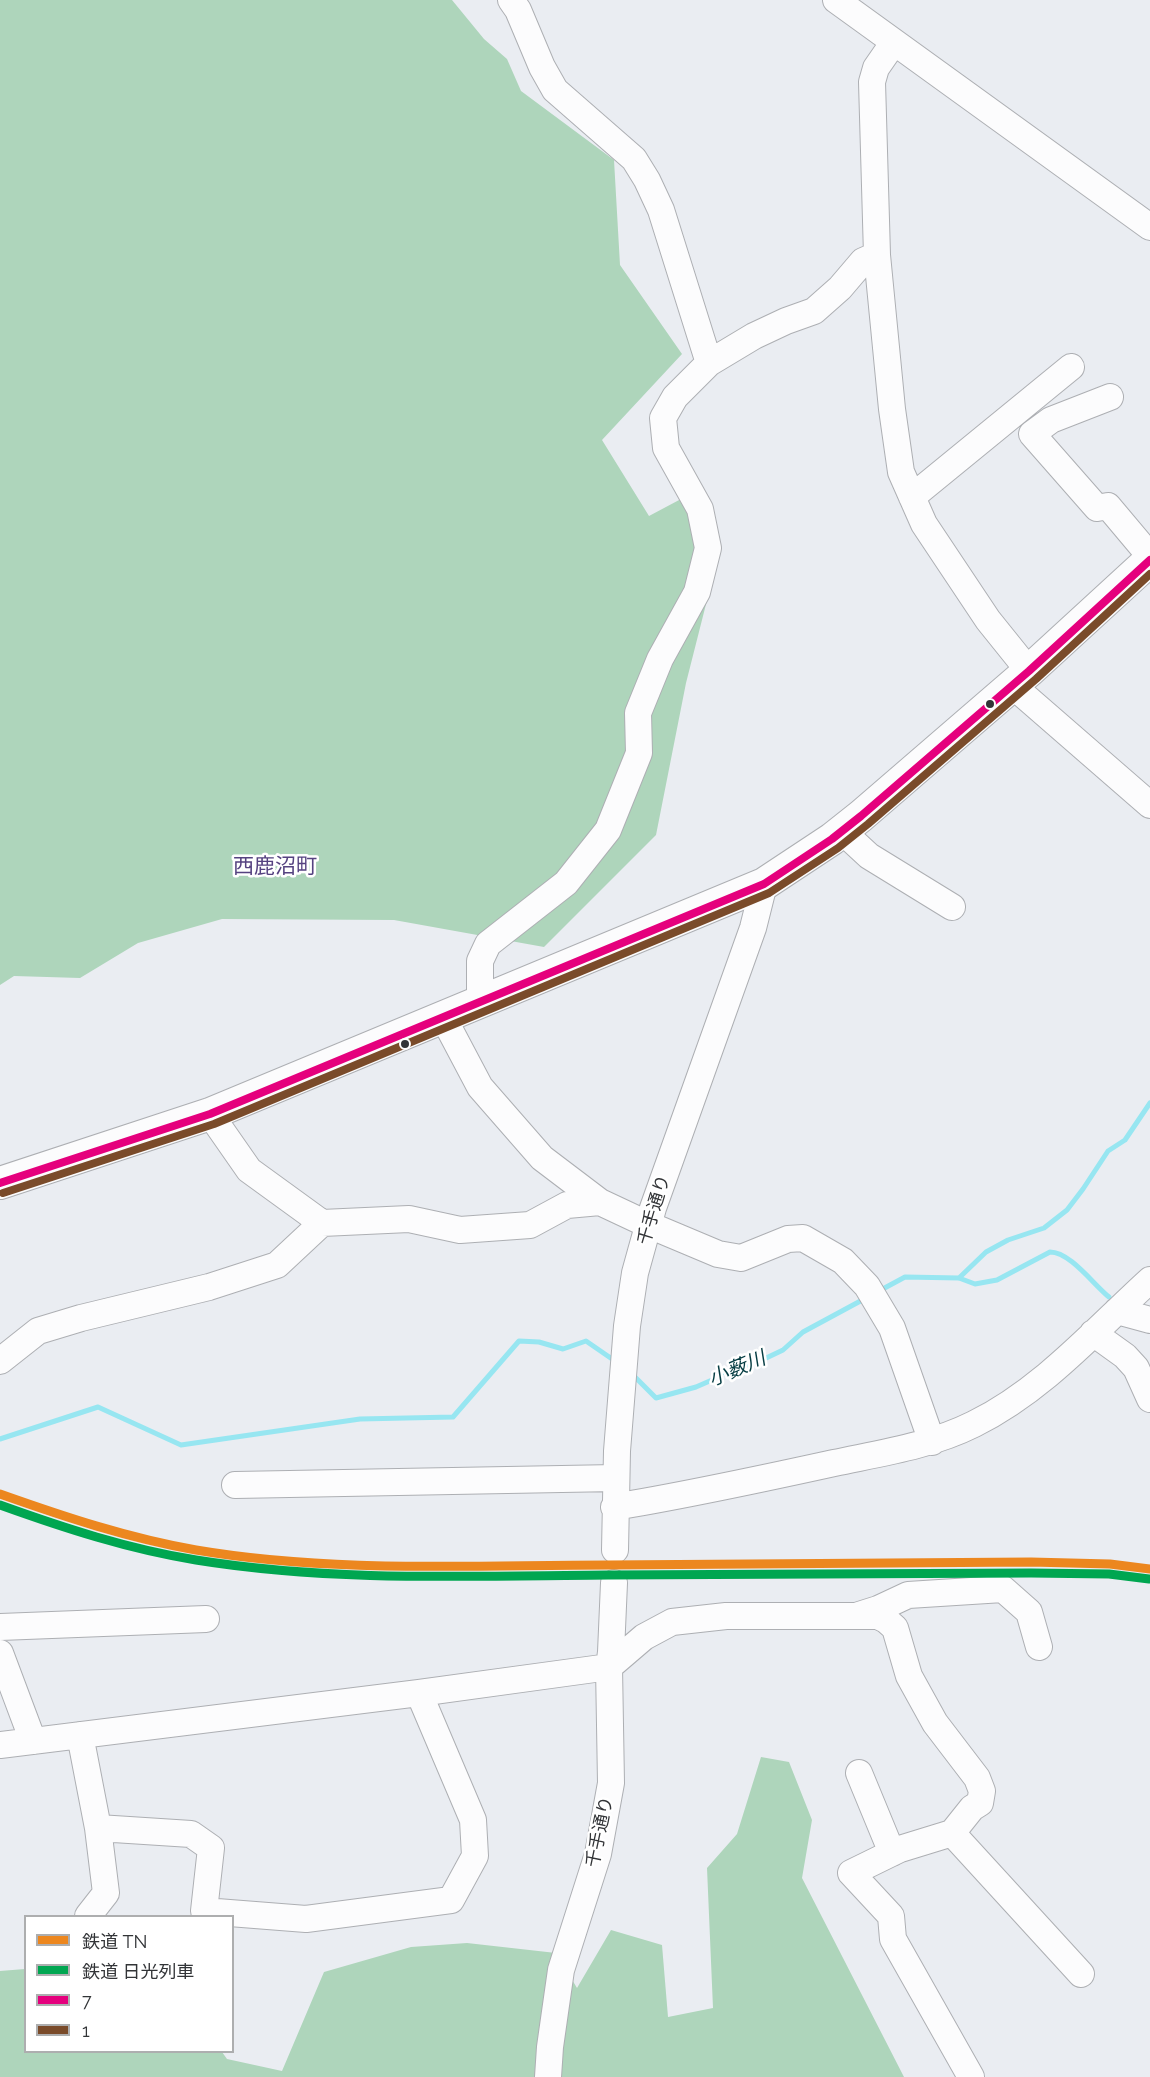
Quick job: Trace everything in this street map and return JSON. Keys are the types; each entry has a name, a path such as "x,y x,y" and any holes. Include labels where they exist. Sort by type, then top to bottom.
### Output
{"main road":[{"path":"0,1183 210,1114 764,884 842,831 1021,678 1150,558"}],"street":[{"path":"512,0 542,67 555,90 634,159 647,180 661,210 708,363"},
{"path":"848,3 894,42 1150,227"},
{"path":"894,42 876,68 872,82 877,255 892,409 901,472 924,524 988,620 1021,678 1150,805"},
{"path":"480,1002 480,961 488,944 566,883 608,830 639,753 638,713 660,659 698,592 708,548 700,509 666,448 663,418 675,398 708,363 754,336 814,311 840,288 863,261 877,255"},
{"path":"912,497 1071,367"},
{"path":"1110,397 1051,420 1032,434 1097,508 1108,506 1150,558"},
{"path":"842,831 869,856 952,907"},
{"name":"千手通り","path":"615,1550 616,1478 627,1326 635,1273 653,1208 753,928 764,884"},
{"path":"443,1017 480,1087 542,1158 600,1202 718,1254 741,1258 788,1239 802,1238 843,1261 867,1286 892,1328 932,1442"},
{"path":"210,1114 249,1170 322,1223 409,1219 460,1230 507,1227 530,1225 574,1203 600,1202"},
{"path":"0,1361 38,1331 209,1287 277,1265 322,1223"},
{"path":"614,1507 689,1494 932,1442 975,1424 1029,1390 1076,1350 1150,1280"},
{"path":"1117,1311 1150,1320"},
{"path":"1093,1333 1125,1356 1136,1368 1150,1399"},
{"path":"235,1485 616,1478"},
{"name":"千手通り","path":"548,2077 561,1970 598,1854 611,1783 609,1667 614,1583"},
{"path":"856,1616 908,1595 1004,1589 1029,1612 1039,1647"},
{"path":"0,1745 609,1667 644,1637 672,1622 726,1616 878,1616 895,1628 909,1676 935,1723 977,1778 982,1791 980,1803 972,1808 952,1833 892,1853 851,1873 891,1916 893,1939 971,2077"},
{"path":"0,1627 206,1619"},
{"path":"0,1653 33,1741"},
{"path":"98,1828 191,1834 211,1848 204,1911 306,1919 451,1900 475,1856 473,1820 419,1693"},
{"path":"80,1735 98,1828 106,1893 90,1915"},
{"path":"859,1773 892,1853"},
{"path":"952,1833 1082,1974"}],"green space":[{"path":"0,0 452,0 484,39 507,59 521,91 614,160 620,265 682,354 602,440 649,516 681,499 720,549 686,683 656,835 544,947 394,920 222,919 138,943 80,978 14,976 0,985"},
{"path":"761,1757 789,1762 812,1820 802,1878 904,2077 0,2077 0,1971 24,1969 24,2053 223,2053 227,2059 282,2071 324,1972 411,1947 467,1943 556,1953 577,1988 611,1930 662,1945 668,2017 713,2008 707,1868 737,1834"}],"waterway":[{"path":"959,1278 986,1252 1008,1240 1044,1228 1067,1210 1108,1151 1125,1140 1150,1103"},
{"path":"879,1291 905,1277 959,1278 975,1284 997,1280 1050,1252 1058,1253 1073,1263 1109,1297"},
{"name":"小薮川","path":"632,1374 656,1398 696,1387 721,1373 762,1360 783,1350 803,1332 866,1298"},
{"path":"0,1439 98,1407 181,1445 360,1419 453,1417 519,1341 539,1342 563,1349 586,1341 615,1361"}],"rail line":[{"name":"TN","path":"0,1494 73,1519 146,1539 196,1550 298,1562 401,1566 1031,1562 1110,1564 1150,1569"},
{"name":"日光列車","path":"0,1505 72,1530 146,1550 196,1560 298,1572 402,1576 1031,1573 1109,1574 1149,1579"}],"transit line":[{"name":"7","path":"0,1183 210,1114 764,884 832,839 861,816 1029,671 1150,560"},
{"name":"1","path":"3,1193 214,1124 769,893 838,848 868,824 1036,679 1150,574"}],"district":[{"name":"西鹿沼町","path":"275,867"}]}
